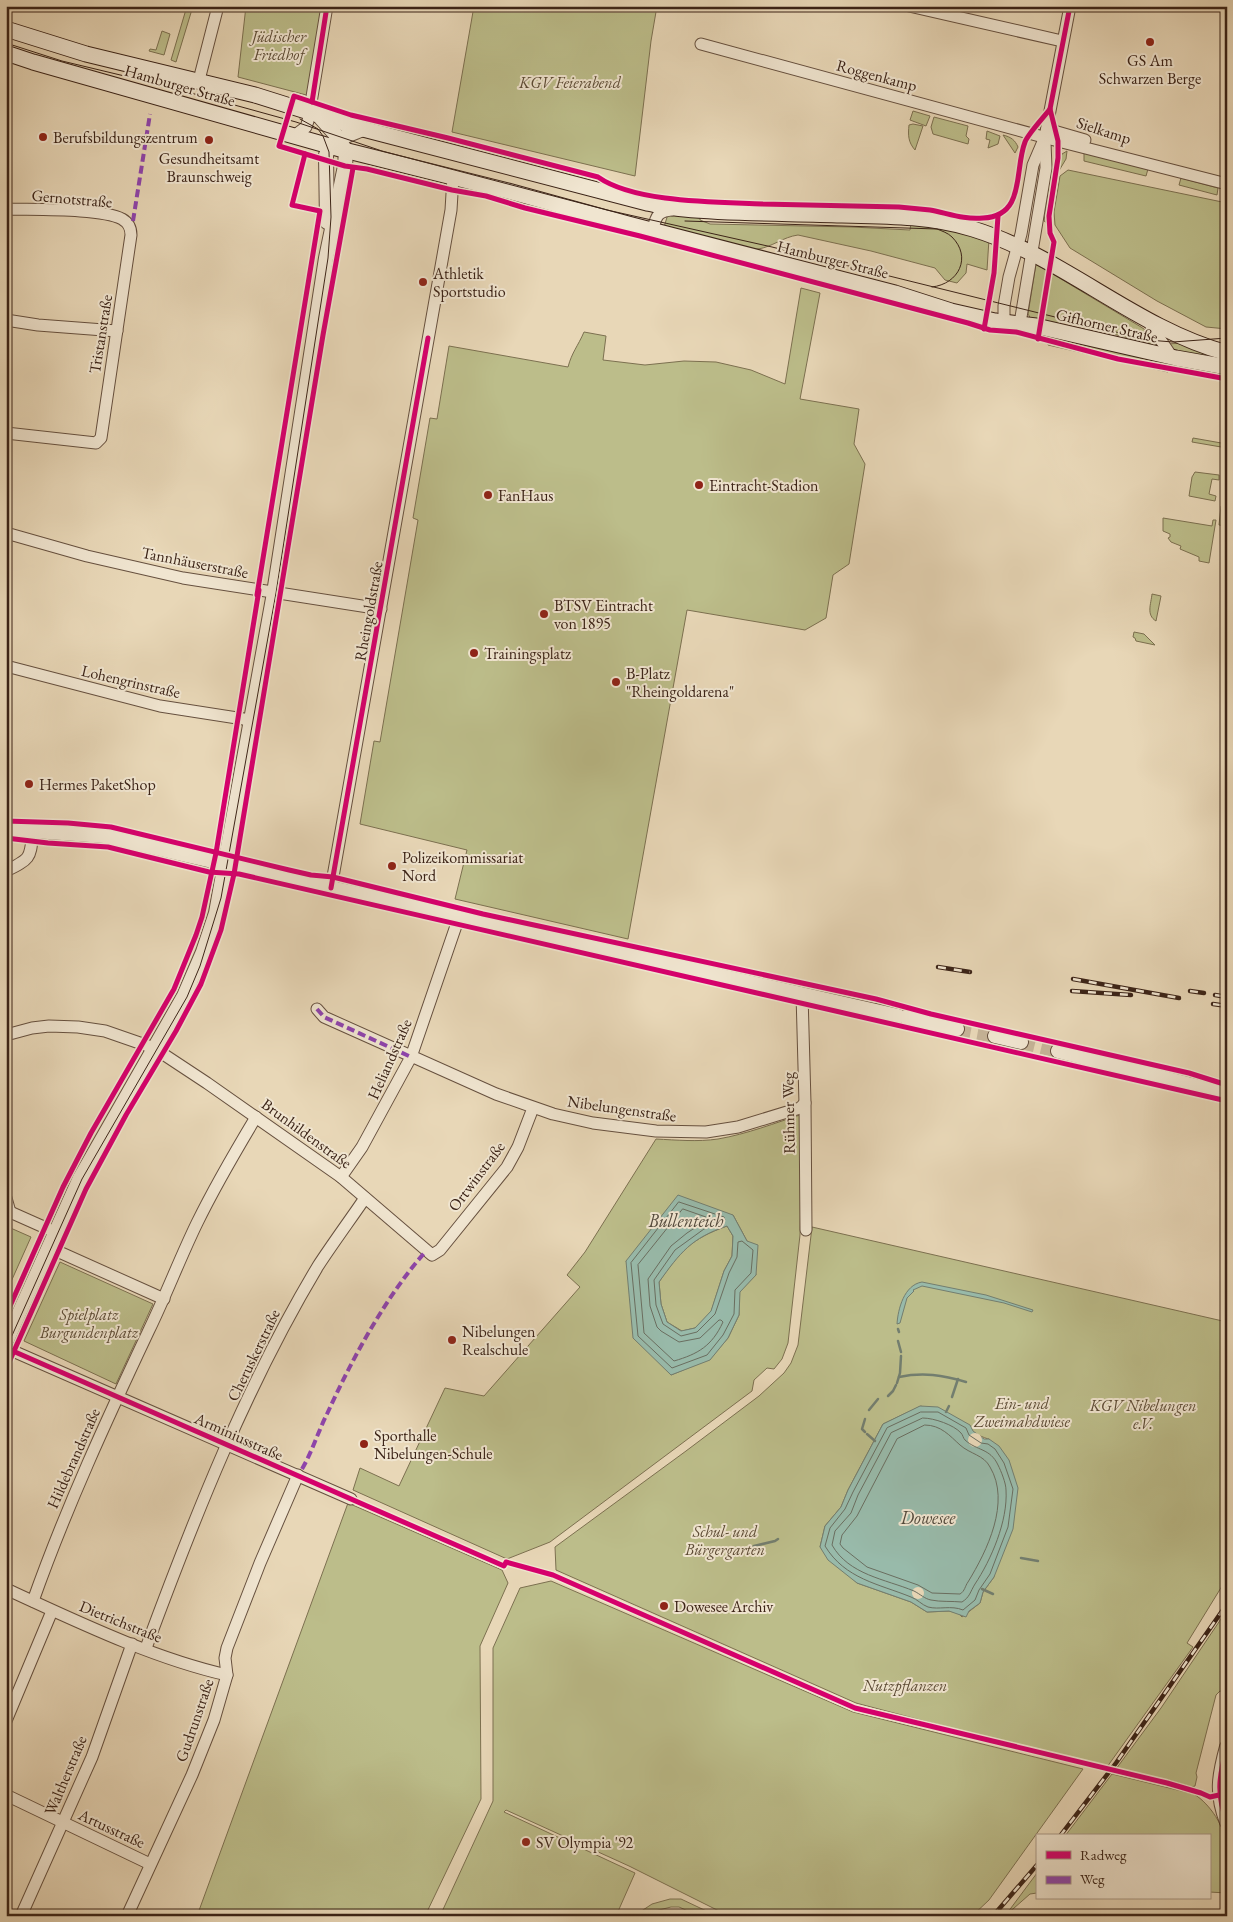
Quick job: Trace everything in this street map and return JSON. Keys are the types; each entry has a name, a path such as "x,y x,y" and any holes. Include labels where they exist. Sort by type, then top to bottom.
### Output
{"main road":[{"name":"Hamburger Straße","path":"6,29 86,54 199,80 363,130 601,192 682,209 921,218 971,228 1018,245"},
{"name":"Hamburger Straße","path":"6,53 294,136 338,145 895,293 945,309 1004,322"},
{"name":"Gifhorner Straße","path":"1018,245 1146,318 1191,341 1227,353"},
{"name":"Gifhorner Straße","path":"1004,322 1020,323 1172,357 1227,367"}],"street":[{"path":"199,80 218,6"},
{"path":"294,136 306,127 314,114 327,6"},
{"path":"909,6 1062,41"},
{"path":"1020,323 1046,168 1046,133 1070,6"},
{"name":"Roggenkamp","path":"701,44 1046,133"},
{"path":"314,114 338,145 343,181 332,201"},
{"path":"6,1342 80,1178 184,996 203,952 216,913 274,592 326,258 332,201 326,155 338,145 363,130"},
{"path":"1004,322 1006,290 1024,222 1033,165 1046,133"},
{"name":"Sielkamp","path":"1046,133 1150,165 1227,184"},
{"name":"Rheingoldstraße","path":"331,888 451,210 453,177"},
{"name":"Gernotstraße","path":"6,209 74,211 109,215 121,218 131,228"},
{"name":"Hamburger Straße","path":"653,230 656,216 662,211 682,209"},
{"name":"Tristanstraße","path":"6,433 96,443 101,438 131,244 131,228"},
{"name":"Gifhorner Straße","path":"1146,318 1172,357"},
{"path":"6,320 38,325 117,331"},
{"name":"Tannhäuserstraße","path":"6,533 87,556 183,578 381,609"},
{"name":"Lohengrinstraße","path":"6,666 160,706 250,720"},
{"path":"8,829 104,836 957,1028"},
{"path":"6,871 25,862 31,852 34,831"},
{"name":"Heliandstraße","path":"340,1177 362,1147 380,1117 411,1057 460,917"},
{"name":"Rühmer Weg","path":"802,994 806,1230"},
{"name":"Nibelungenstraße","path":"317,1009 324,1018 496,1094 533,1108 593,1123 688,1133 721,1131 800,1108 805,1103"},
{"name":"Brunhildenstraße","path":"6,1035 32,1028 50,1026 78,1027 110,1032 154,1048 340,1177 432,1255"},
{"path":"995,1036 1021,1042"},
{"path":"1058,1051 1227,1094"},
{"name":"Ortwinstraße","path":"432,1255 440,1250 506,1167 518,1147 533,1108"},
{"name":"Hildebrandstraße","path":"33,1601 68,1507 164,1299 179,1261 205,1207 256,1117"},
{"path":"6,1198 8,1212 54,1232"},
{"name":"Cheruskerstraße","path":"146,1648 188,1538 228,1445 282,1329 320,1265 366,1198"},
{"path":"48,1247 164,1299"},
{"name":"Arminiusstraße","path":"6,1348 351,1498"},
{"name":"Gudrunstraße","path":"127,1916 203,1749 227,1675 227,1648 298,1475"},
{"name":"Dietrichstraße","path":"6,1589 52,1611 132,1644 227,1675"},
{"path":"6,1721 52,1611"},
{"name":"Waltherstraße","path":"21,1916 92,1757 132,1644"},
{"path":"1227,1747 1219,1787 1222,1808 1227,1822"},
{"name":"Artusstraße","path":"6,1796 63,1821 69,1826 150,1864"}],"green space":[{"path":"187,6 193,6 176,62 171,60"},
{"name":"Jüdischer Friedhof","path":"246,6 305,6 323,12 310,96 238,77"},
{"name":"KGV Feierabend","path":"474,6 657,6 635,176 452,132"},
{"path":"162,31 170,34 164,55 149,51 150,49 156,50"},
{"path":"913,111 930,116 926,126 910,120"},
{"path":"934,117 968,126 966,136 969,139 968,144 933,134 931,127"},
{"path":"909,125 923,126 915,150 909,135"},
{"path":"987,131 1000,136 998,144 988,148 990,140 986,139"},
{"path":"1003,135 1016,142 1018,147 1015,153"},
{"path":"1067,151 1066,159 1057,174 1051,221 1055,177 1059,160 1062,154"},
{"path":"1084,153 1148,169 1146,176 1084,161"},
{"path":"1056,162 1047,223 1044,221 1051,173"},
{"path":"1068,170 1227,203 1227,329 1206,327 1157,301 1070,248 1055,225 1054,212 1060,176"},
{"path":"1181,178 1218,188 1217,195 1179,185"},
{"path":"668,214 700,218 700,220 710,224 910,230 911,223 920,224 989,239 987,270 967,264 966,273 957,283 945,280 935,268 871,251 798,235 763,248 739,248 664,227"},
{"path":"1036,264 1166,344 1155,343 1157,349 1151,347 1149,343 1061,321 1059,326 1031,319 1028,314"},
{"name":"BTSV Eintracht von 1895","path":"801,288 820,293 800,399 859,409 854,444 865,464 849,564 833,575 826,618 805,630 687,610 628,939 455,899 467,850 360,824 374,741 380,742 418,520 413,518 430,418 437,419 449,346 568,367 584,332 606,336 603,360 645,365 684,361 716,362 751,370 785,384"},
{"path":"1050,335 1165,361 1168,368 1121,359 1092,349 1049,339"},
{"path":"1048,343 1168,371 1168,372 1048,345"},
{"path":"1186,343 1227,358 1227,362 1185,355 1166,344"},
{"path":"1193,438 1227,444 1227,448 1192,442"},
{"path":"1195,472 1219,475 1219,480 1212,479 1209,494 1216,496 1215,501 1189,496 1192,477"},
{"path":"1227,505 1226,526 1219,525 1221,506"},
{"path":"1163,518 1212,526 1213,520 1216,520 1209,563 1199,561 1199,557 1180,549 1181,546 1171,542 1168,538 1170,534 1163,531"},
{"path":"1152,594 1161,596 1156,621 1150,612"},
{"path":"1134,632 1144,634 1155,645 1136,641 1133,637"},
{"path":"803,1114 800,1235 788,1343 782,1359 774,1369 767,1368 754,1380 752,1391 550,1542 507,1559 353,1490 360,1468 399,1486 445,1388 484,1396 580,1287 567,1275 585,1252 656,1139 695,1141 718,1139","holes":["733,1215 747,1241 756,1275 739,1292 739,1315 728,1338 710,1359 671,1375 626,1261"]},
{"path":"6,1226 31,1237 6,1293"},
{"path":"727,1226 733,1236 732,1256 724,1271 711,1312 695,1328 682,1331 667,1322 661,1304 659,1282 673,1262 687,1247 704,1236"},
{"name":"Schul- und Bürgergarten","path":"812,1227 1227,1322 1227,1578 1187,1643 1193,1647 1107,1767 1064,1755 1030,1749 856,1703 556,1570 555,1547 759,1396 784,1373 791,1363 798,1345","holes":["921,1406 967,1430 989,1439 994,1577 983,1592 980,1603 962,1617 958,1613 949,1611 927,1612 911,1602 857,1583 820,1547 825,1526 841,1507 883,1424"]},
{"name":"Spielplatz Burgundenplatz","path":"60,1262 153,1304 116,1384 24,1341"},
{"path":"348,1503 502,1570 508,1583 480,1646 481,1799 425,1916 197,1916"},
{"path":"551,1581 853,1712 1083,1769 989,1900 972,1916 729,1916 629,1866 506,1810 504,1812 635,1873 616,1916 440,1916 493,1801 493,1648 520,1588"},
{"path":"1227,1610 1227,1693 1220,1691 1216,1695 1196,1773 1195,1786 1191,1787 1116,1769 1161,1708"},
{"path":"1112,1774 1194,1794 1211,1810 1223,1831 1228,1857 1227,1893 1210,1892 1210,1834 1067,1834"},
{"path":"1036,1874 1036,1893 1030,1894 1005,1916"},
{"path":"670,1899 681,1899 717,1916 699,1916 679,1907 671,1907 655,1911 646,1916 634,1916 652,1904"}],"water":[{"name":"Bullenteich","path":"678,1195 733,1215 747,1241 758,1245 756,1275 740,1292 739,1315 728,1338 710,1360 671,1375 633,1338 626,1261","holes":["727,1226 733,1236 732,1256 724,1271 711,1311 695,1328 681,1331 667,1322 661,1304 659,1282 673,1263 695,1241 715,1231"]},
{"path":"922,1282 986,1295 1033,1310 1032,1312 1004,1303 922,1286 913,1290 907,1298 900,1323 897,1324 903,1298 911,1288"},
{"name":"Dowesee","path":"920,1406 938,1407 970,1425 973,1431 984,1439 989,1439 999,1446 1009,1460 1018,1488 1013,1529 994,1577 983,1592 980,1603 969,1611 966,1617 949,1611 927,1612 911,1602 857,1583 828,1560 820,1547 825,1526 841,1507 883,1424"}],"pier":[{"path":"975,1433 980,1435 982,1440 980,1445 975,1447 970,1445 968,1440 970,1435"},
{"path":"916,1587 920,1587 924,1593 920,1599 916,1599 912,1595 912,1591"}],"waterway":[{"path":"898,1341 901,1352"},
{"path":"897,1383 900,1373 901,1356"},
{"path":"899,1377 933,1375 966,1382"},
{"path":"952,1397 958,1379"},
{"path":"888,1396 896,1385"},
{"path":"869,1410 878,1399"},
{"path":"946,1412 949,1406"},
{"path":"865,1419 862,1429 865,1432"},
{"path":"867,1434 875,1441"},
{"path":"752,1548 778,1539"},
{"path":"1021,1558 1038,1561"},
{"path":"982,1589 993,1594"}],"tunnel":[{"path":"957,1029 995,1036"},
{"path":"1021,1042 1058,1051"}],"tram line":[{"path":"6,43 62,61 162,85 296,122 382,151 607,210 772,247 1148,340 1173,342 1227,338"},
{"path":"6,1349 82,1179 187,997 200,966 221,898 276,593 328,258 331,217 329,152 318,129 300,119"},
{"path":"685,221 937,229 952,237 958,245 962,261 960,268 949,281 932,287"}],"railway":[{"path":"938,967 970,972"},
{"path":"1073,979 1179,998"},
{"path":"1072,991 1131,995"},
{"path":"1190,991 1204,993"},
{"path":"1215,995 1227,997"},
{"path":"1213,1004 1227,1006"},
{"path":"1062,1834 1116,1763 1227,1604"},
{"path":"993,1916 1036,1866"}],"marked path":[{"path":"133,221 150,114"},
{"path":"317,1009 324,1017 411,1057"},
{"path":"302,1469 359,1350 397,1288 426,1251"}],"cycle path":[{"path":"312,102 327,6"},
{"path":"1038,339 1054,242 1050,233 1049,216 1058,158 1058,141 1050,109 1070,6"},
{"path":"1050,109 1025,142 1016,190 1012,200 1006,209 997,215 983,218 962,217 930,210 899,207 723,203 677,200 654,196 614,186 598,177 351,115 294,96 279,146 345,166 367,169 452,190 486,196 525,208 640,236 990,330 1016,332 1118,359 1227,379"},
{"path":"257,595 320,211 292,205 305,154"},
{"path":"6,1369 86,1189 201,984 221,930 234,874 323,335 353,168"},
{"path":"984,329 994,273 998,216"},
{"path":"331,888 428,338"},
{"path":"6,1315 63,1187 91,1133 174,989 196,935 202,917 216,853 259,590"},
{"path":"6,821 68,823 111,827 311,875 333,877 483,914 876,999 931,1014 1189,1073 1227,1085"},
{"path":"6,838 108,847 209,872 239,874 1227,1101"},
{"path":"6,1348 504,1566 506,1562 553,1575 855,1708 1167,1783 1210,1797 1219,1795"},
{"path":"1227,1747 1220,1785 1221,1803 1227,1822"}],"place":[{"name":"GS Am Schwarzen Berge","path":"1150,42"},
{"name":"Berufsbildungszentrum","path":"43,137"},
{"name":"Gesundheitsamt Braunschweig","path":"209,140"},
{"name":"Athletik Sportstudio","path":"423,282"},
{"name":"Eintracht-Stadion","path":"699,485"},
{"name":"FanHaus","path":"488,495"},
{"name":"BTSV Eintracht von 1895","path":"544,614"},
{"name":"Trainingsplatz","path":"474,653"},
{"name":"B-Platz \"Rheingoldarena\"","path":"616,682"},
{"name":"Hermes PaketShop","path":"29,784"},
{"name":"Polizeikommissariat Nord","path":"392,866"},
{"name":"Nibelungen Realschule","path":"452,1340"},
{"name":"Sporthalle Nibelungen-Schule","path":"364,1444"},
{"name":"Dowesee Archiv","path":"664,1606"},
{"name":"SV Olympia '92","path":"526,1842"}],"park label":[{"name":"Ein- und Zweimahdwiese","path":"1022,1412"},
{"name":"KGV Nibelungen e.V.","path":"1143,1414"},
{"name":"Nutzpflanzen","path":"905,1685"}]}
